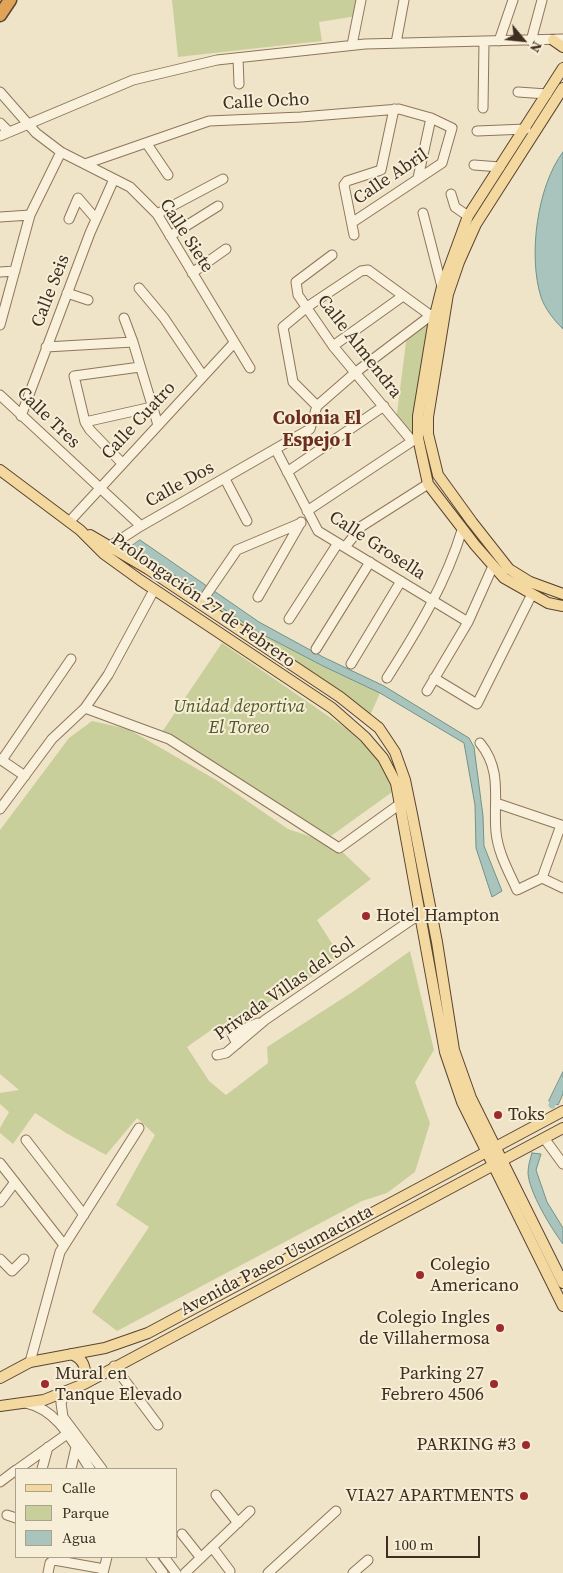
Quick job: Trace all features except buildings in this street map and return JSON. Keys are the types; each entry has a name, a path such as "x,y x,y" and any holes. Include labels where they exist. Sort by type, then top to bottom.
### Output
{"highway":[{"path":"0,15 10,0"}],"main road":[{"path":"558,39 563,47"},
{"path":"563,68 526,129 468,216 432,317 418,416 419,438 428,484 462,530 504,578 548,603 563,606"},
{"path":"419,438 428,417 448,294 459,262 476,224 563,88"},
{"path":"419,438 438,475 510,569 530,582 563,594"},
{"name":"Prolongación 27 de Febrero","path":"0,470 107,550 154,590 332,708 365,737 383,758 396,783 445,1052 462,1102 492,1150"},
{"name":"Prolongación 27 de Febrero","path":"107,550 200,604 340,697 379,728 395,752 405,780 412,814 437,942 454,1050 492,1150 563,1283"},
{"name":"Avenida Paseo Usumacinta","path":"0,1378 30,1362 105,1348 148,1333 563,1112"},
{"name":"Avenida Paseo Usumacinta","path":"0,1406 44,1400 84,1384 114,1366 563,1128"},
{"name":"Prolongación 27 de Febrero","path":"498,1162 563,1306"},
{"path":"70,1354 78,1356 83,1363 86,1371 84,1384"}],"street":[{"path":"352,45 361,0"},
{"path":"396,43 404,0"},
{"path":"499,41 512,0"},
{"path":"531,41 542,0"},
{"path":"0,123 4,134 133,80 217,60 352,45 558,39"},
{"path":"483,108 484,42"},
{"path":"238,58 239,84"},
{"name":"Calle Siete","path":"0,92 36,133 61,152 133,189 157,214 250,368"},
{"path":"518,92 547,94"},
{"path":"354,235 344,183 381,170 394,109"},
{"name":"Calle Ocho","path":"85,164 209,121 264,120 394,109 431,118 452,128"},
{"path":"418,178 431,118"},
{"name":"Calle Abril","path":"353,222 442,163 452,128"},
{"path":"476,131 526,129"},
{"path":"147,144 168,175"},
{"path":"0,325 4,297 16,271 30,215 61,152"},
{"path":"474,165 500,168"},
{"name":"Calle Seis","path":"21,416 96,219 114,179"},
{"path":"157,214 223,179"},
{"path":"451,194 455,207 468,216"},
{"path":"69,219 78,198 96,219"},
{"path":"170,236 218,206"},
{"path":"422,213 442,287"},
{"path":"0,217 30,215"},
{"path":"192,273 226,249"},
{"name":"Calle Almendra","path":"332,255 296,282 298,295 333,346 384,406 419,438"},
{"path":"361,270 368,270 402,296 432,317 356,372 316,406 293,382 283,327 307,307 361,270"},
{"path":"0,272 16,271"},
{"path":"139,288 164,318 203,376"},
{"path":"67,293 88,300"},
{"path":"333,346 402,296"},
{"path":"124,318 158,425"},
{"path":"46,348 133,342"},
{"name":"Calle Cuatro","path":"69,522 234,343"},
{"path":"122,463 90,430 85,422 74,376 140,367"},
{"name":"Calle Tres","path":"0,395 140,526"},
{"name":"Calle Dos","path":"107,550 140,526 310,429 316,406"},
{"path":"286,472 384,406"},
{"path":"85,422 152,407"},
{"path":"258,597 301,522 308,514 419,438"},
{"name":"Calle Grosella","path":"276,450 318,531 468,622"},
{"path":"225,479 247,521"},
{"path":"289,619 342,545 362,526 428,484"},
{"path":"200,604 237,550 301,522"},
{"path":"387,678 433,601 456,549 462,530"},
{"path":"316,649 370,562"},
{"path":"427,691 468,622 494,566"},
{"path":"351,664 401,581"},
{"path":"0,809 52,738 85,708 108,676 154,590"},
{"path":"434,678 477,704 532,594"},
{"path":"25,776 1,760 71,658"},
{"path":"85,708 169,739 339,848 400,804"},
{"path":"480,743 488,753 498,790 496,803 496,833 501,855 517,890 542,878 562,821 496,803"},
{"path":"542,878 563,888"},
{"name":"Privada Villas del Sol","path":"217,1055 226,1053 265,1020 420,914"},
{"path":"30,1362 60,1252 139,1128"},
{"path":"544,1138 563,1164"},
{"path":"26,1140 84,1215"},
{"path":"0,1163 64,1245"},
{"path":"0,1202 15,1182"},
{"path":"0,1259 12,1271 24,1259"},
{"path":"114,1366 158,1425"},
{"path":"66,1392 61,1403 63,1417 101,1468"},
{"path":"24,1403 40,1407 50,1413 67,1434 89,1468"},
{"path":"20,1468 67,1434"},
{"path":"42,1468 48,1447"},
{"path":"71,1468 76,1447"},
{"path":"0,1482 15,1471"},
{"path":"216,1495 238,1522"},
{"path":"185,1573 250,1511"},
{"path":"268,1573 336,1511"},
{"path":"182,1534 201,1558"},
{"path":"212,1547 230,1571"},
{"path":"48,1573 50,1563 54,1560 103,1571 107,1558"},
{"path":"165,1558 176,1573"},
{"path":"353,1573 368,1560"},
{"path":"154,1565 163,1573"}],"green space":[{"path":"172,0 359,0 357,16 319,22 322,41 178,57"},
{"path":"434,319 412,441 396,421 407,334"},
{"path":"205,596 256,631 380,693 369,718 200,604"},
{"name":"Unidad deportiva El Toreo","path":"222,643 347,729 380,759 395,790 331,836 162,732"},
{"path":"92,721 128,729 218,781 288,829 335,845 371,879 317,920 340,956 304,982 249,1014 214,1028 187,1047 209,1081 226,1095 268,1063 267,1047 354,991 410,951 434,1050 415,1082 430,1123 415,1172 387,1193 362,1201 117,1331 92,1312 149,1227 116,1205 155,1135 137,1118 106,1155 35,1113 13,1144 0,1133 0,1128 9,1112 0,1104 0,1093 19,1090 0,1074 0,830 69,738"}],"water":[{"path":"563,152 563,329 550,314 541,297 535,262 535,242 541,202 554,166"},
{"path":"140,540 259,622 323,657 384,686 469,738 474,747 483,816 484,846 502,891 492,897 476,848 475,805 464,743 380,693 256,631 132,546"},
{"path":"563,1072 563,1094 558,1105 549,1101"},
{"path":"532,1153 541,1154 536,1170 547,1202 563,1228 563,1244 547,1220 532,1190 528,1173"}],"waterway":[{"path":"552,1105 563,1081"}],"place":[{"name":"Hotel Hampton","path":"366,916"},
{"name":"Toks","path":"498,1115"},
{"name":"Colegio Americano","path":"420,1275"},
{"name":"Colegio Ingles de Villahermosa","path":"500,1328"},
{"name":"Mural en Tanque Elevado","path":"45,1384"},
{"name":"Parking 27 Febrero 4506","path":"494,1384"},
{"name":"PARKING #3","path":"526,1445"},
{"name":"VIA27 APARTMENTS","path":"524,1496"}],"district":[{"name":"Colonia El Espejo I","path":"317,430"}]}
